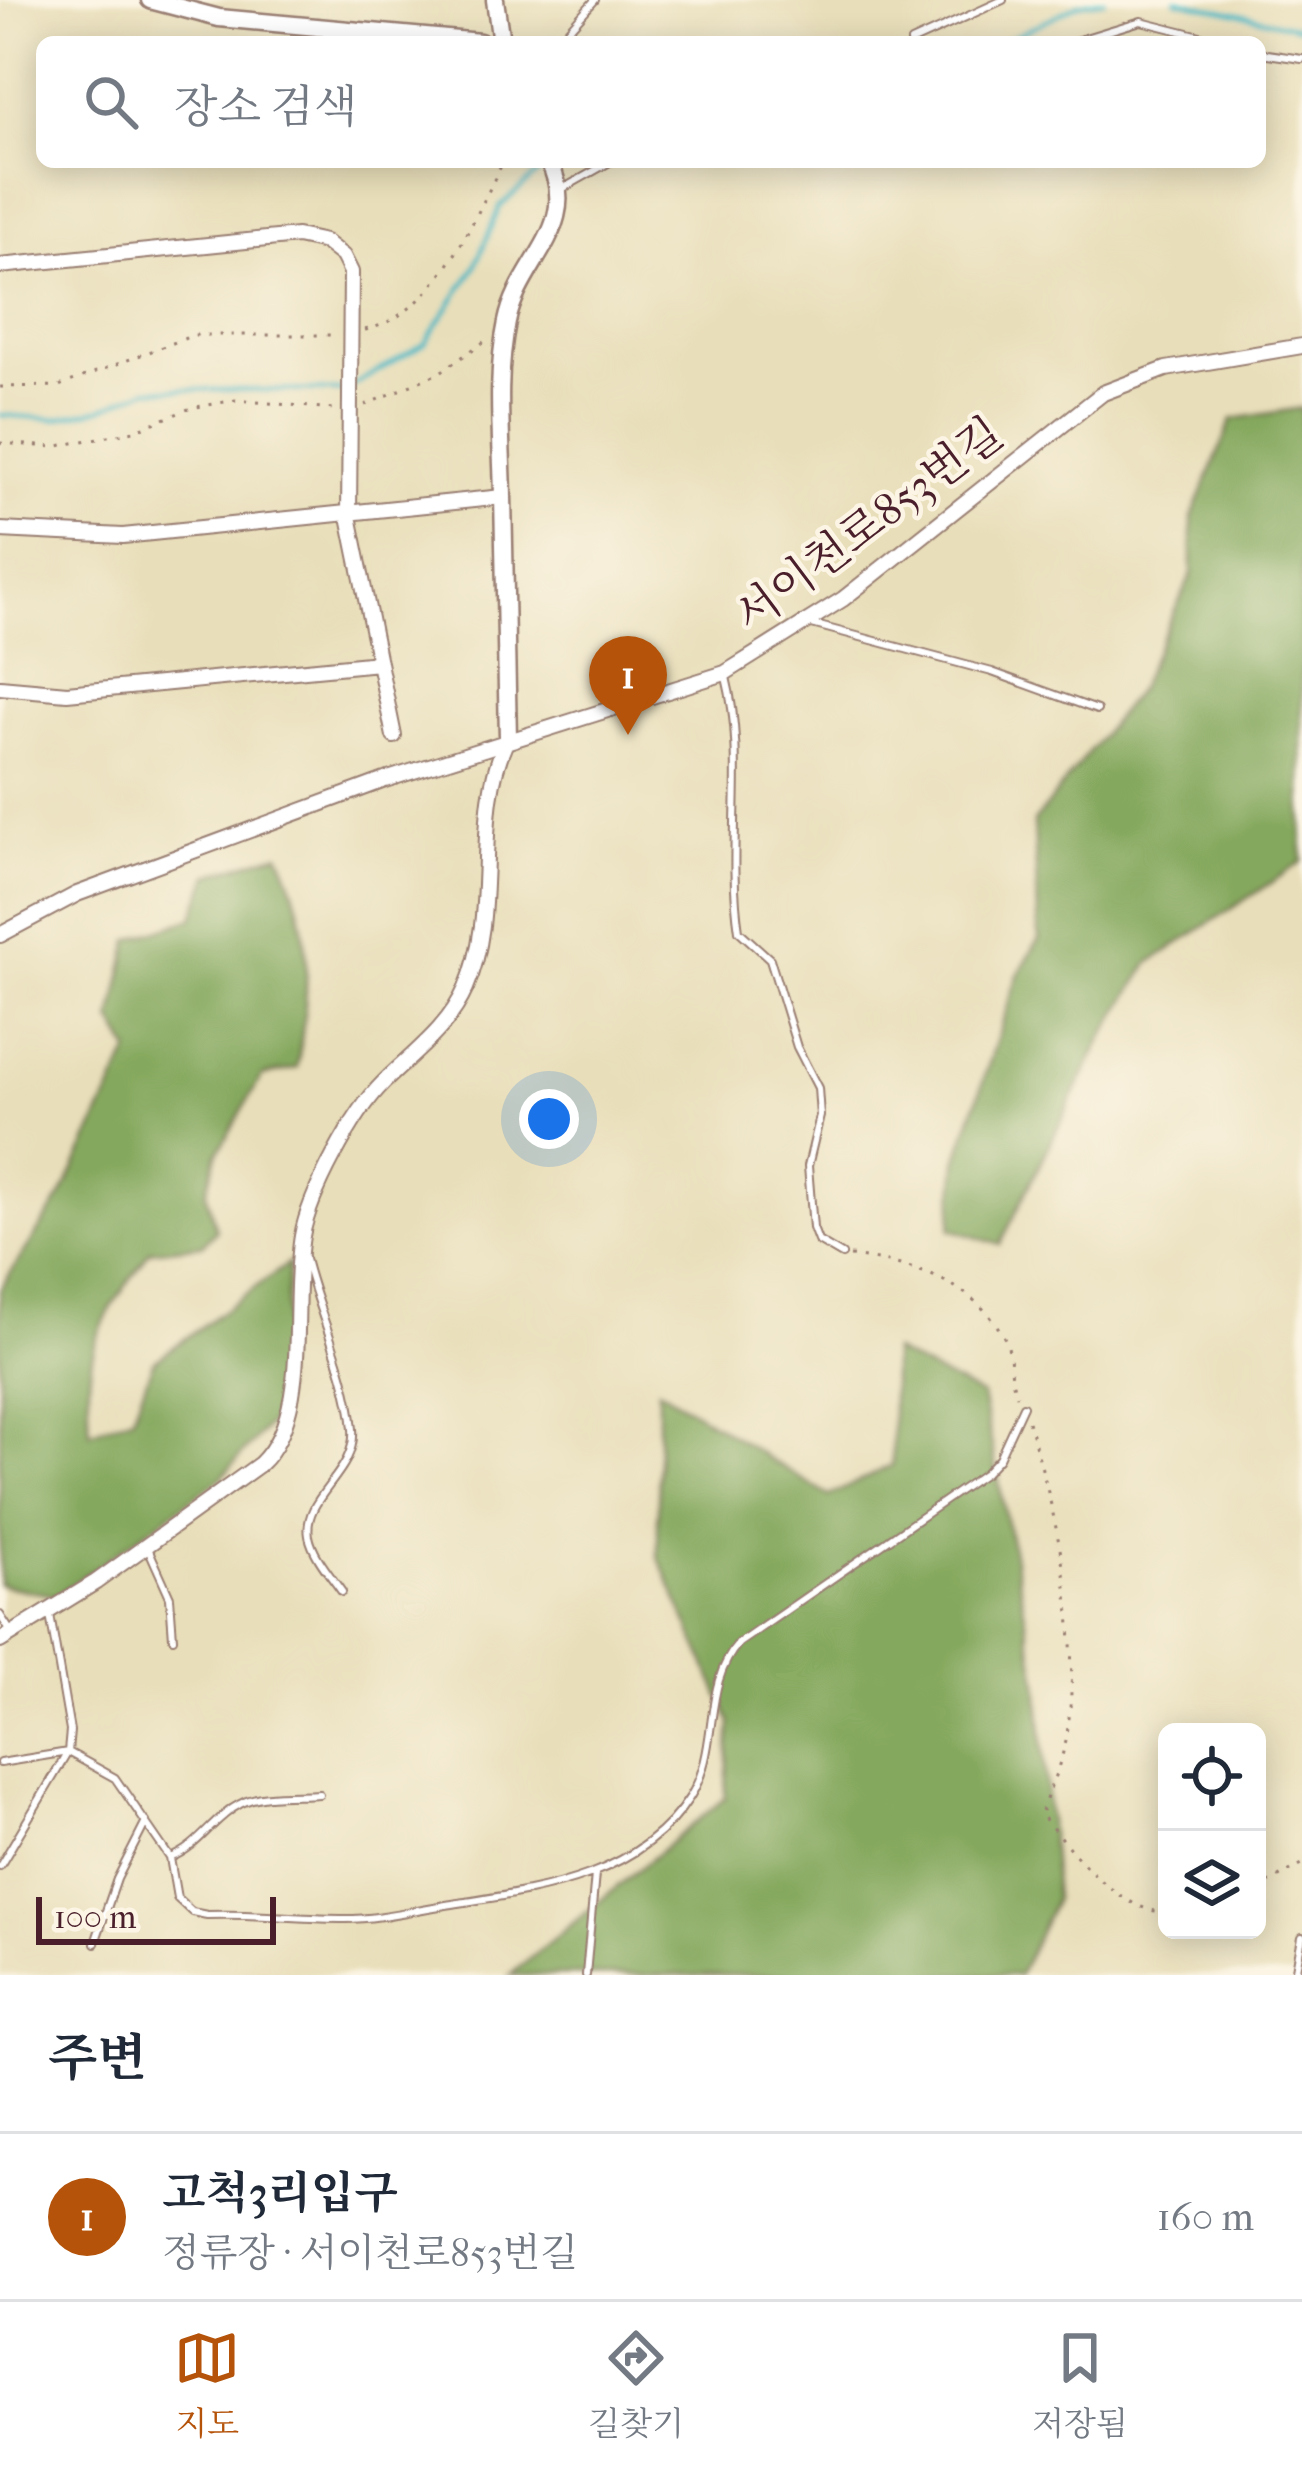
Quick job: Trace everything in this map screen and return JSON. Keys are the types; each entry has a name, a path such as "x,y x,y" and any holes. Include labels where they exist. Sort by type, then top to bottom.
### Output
{"street":[{"path":"150,0 220,18 415,36"},
{"path":"495,0 500,36"},
{"path":"6,1637 147,1545 279,1444 291,1405 301,1241 310,1207 368,1101 440,1030 470,978 484,920 495,764 508,738 500,387 506,326 517,290 556,220 560,185 552,168"},
{"path":"0,266 297,236 325,242 343,256 351,272 349,516 394,736"},
{"name":"서이천로853번길","path":"0,935 116,879 508,738 623,709 725,674 808,623 1103,393 1166,369 1302,346"},
{"path":"0,530 123,536 349,516 503,496"},
{"path":"0,687 67,694 379,663"}],"lane":[{"path":"562,36 595,0"},
{"path":"923,36 1003,0"},
{"path":"1092,36 1142,21 1201,36"},
{"path":"1266,54 1302,59"},
{"path":"560,185 597,168"},
{"path":"808,623 992,672 1097,710"},
{"path":"725,674 737,721 730,864 739,931 770,959 797,1047 818,1088 820,1116 808,1166 813,1228 818,1241 842,1255"},
{"path":"301,1241 354,1432 345,1470 315,1507 309,1525 312,1544 342,1592"},
{"path":"0,1762 68,1752 115,1778 170,1858 177,1898 192,1912 376,1918 515,1895 595,1874 629,1855 687,1802 708,1756 719,1672 739,1642 985,1472 999,1457 1023,1406"},
{"path":"147,1545 170,1597 172,1637"},
{"path":"0,1866 68,1752 70,1731 50,1611"},
{"path":"0,1615 6,1637"},
{"path":"170,1858 199,1843 234,1806 249,1800 319,1794"},
{"path":"95,1943 117,1880 146,1822"},
{"path":"586,1975 595,1874"},
{"path":"1295,1975 1302,1937"}],"path":[{"path":"0,387 59,386 194,335 351,334 394,324 423,300 499,168"},
{"path":"0,443 53,447 134,431 191,408 236,400 351,407 439,373 506,326"},
{"path":"842,1255 907,1263 932,1273 986,1311 1010,1351 1012,1385 1023,1406 1057,1532 1071,1682 1066,1738 1041,1814 1072,1852 1142,1910 1158,1911"},
{"path":"1266,1884 1302,1864"}],"green space":[{"path":"1302,408 1302,862 1149,963 1102,1039 1000,1245 951,1229 957,1161 1018,975 1039,939 1034,822 1138,689 1192,574 1192,517 1232,419"},
{"path":"279,853 304,933 307,985 297,1068 262,1076 217,1154 206,1192 216,1230 202,1245 150,1251 118,1297 93,1353 89,1401 90,1432 133,1416 153,1362 289,1263 279,1413 221,1478 56,1596 0,1585 0,1289 62,1195 130,1051 112,1020 130,940 193,918 209,875"},
{"path":"892,1351 982,1396 1038,1680 1055,1899 1019,1975 510,1975 725,1798 731,1722 658,1556 658,1389 829,1496 892,1465"}],"waterway":[{"path":"1015,36 1079,4 1105,0"},
{"path":"1176,0 1302,28"},
{"path":"0,415 55,419 101,409 148,389 344,391 425,343 474,269 500,206 544,168"}],"place":[{"name":"고척3리입구","path":"628,735"}]}
